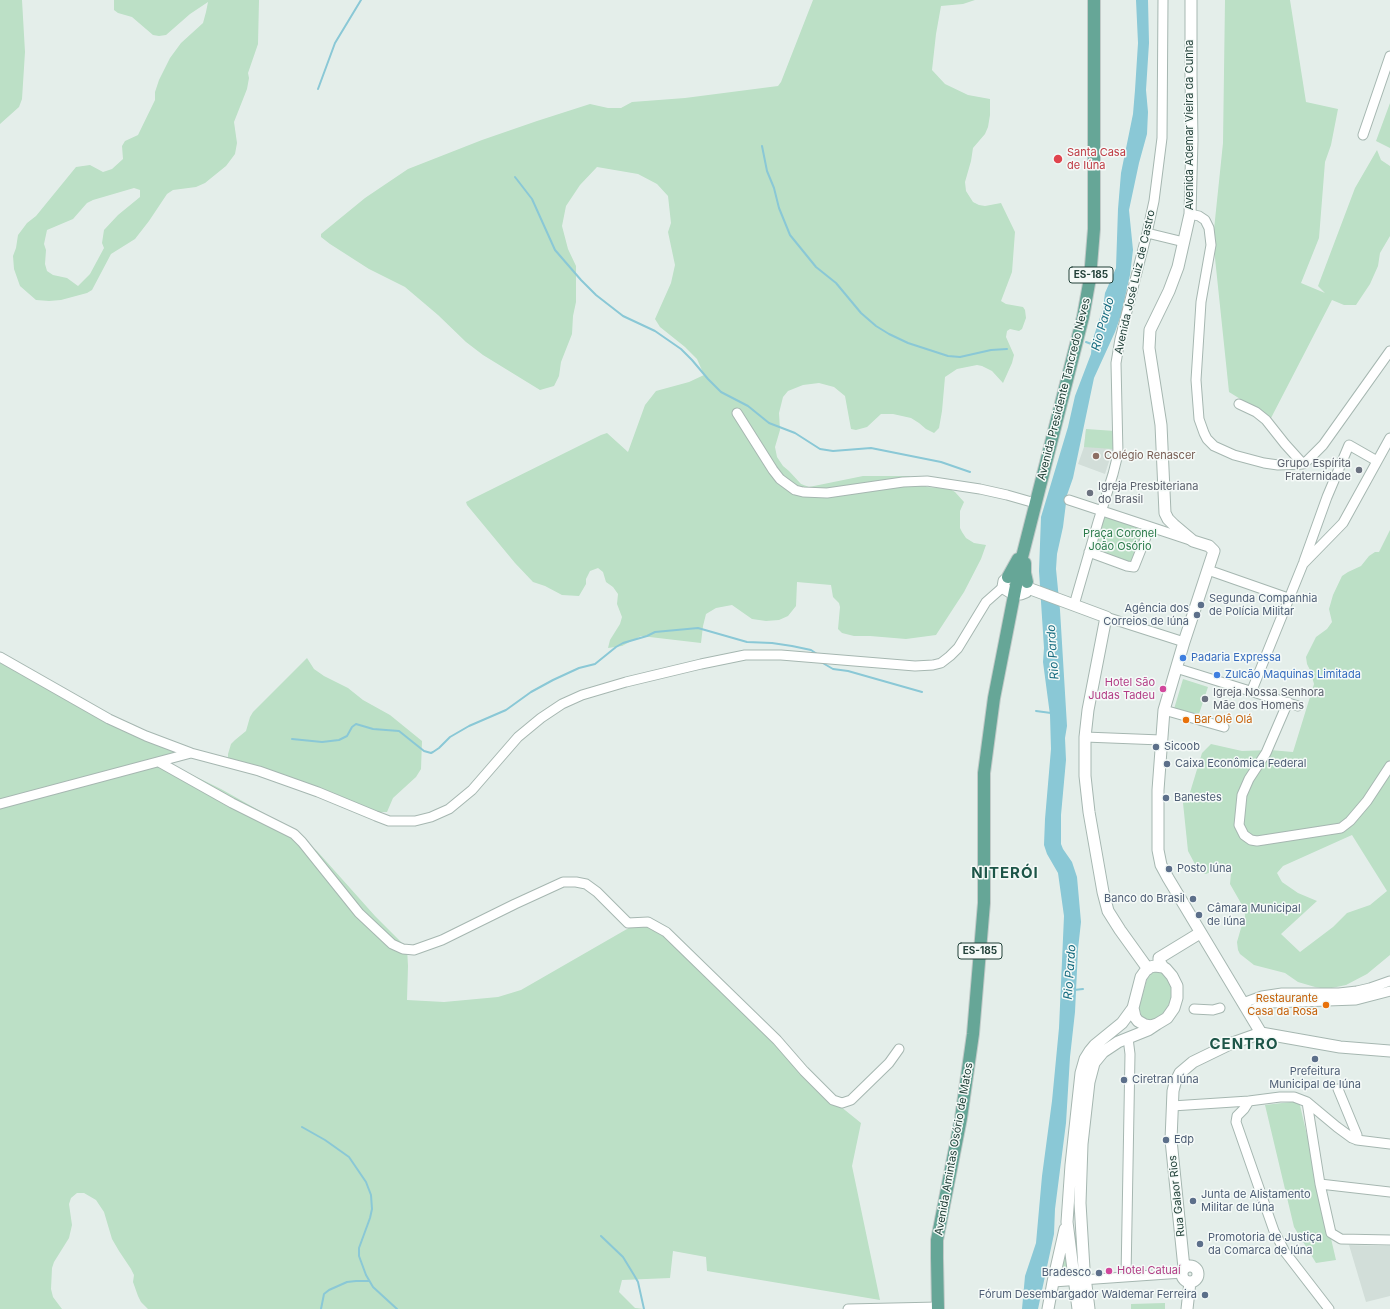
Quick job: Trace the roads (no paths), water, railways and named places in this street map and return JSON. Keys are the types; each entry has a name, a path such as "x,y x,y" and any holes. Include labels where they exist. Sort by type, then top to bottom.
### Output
{"main road":[{"name":"Avenida Presidente Tancredo Neves","path":"1026,542 1083,317 1090,278 1094,229 1094,0"},
{"path":"1019,585 1026,542"},
{"path":"1019,585 1025,568 1026,542"},
{"name":"Avenida Amintas Osório de Matos","path":"938,1308 936,1258 937,1240 961,1118 973,1034 982,938 984,903 984,773 994,698 1019,585"}],"street":[{"name":"Avenida José Luiz de Castro","path":"1074,605 1118,454 1116,364 1120,339 1154,201 1162,138 1163,0"},
{"name":"Avenida Ademar Vieira da Cunha","path":"1191,0 1192,139 1190,214 1178,268 1169,291 1150,330 1148,348 1161,425 1165,513 1168,519 1193,541"},
{"path":"1363,135 1390,56"},
{"path":"1190,214 1199,216 1205,220 1209,228 1211,245 1201,302 1196,380 1199,419 1207,439 1214,446 1234,455 1264,463 1278,465 1303,464 1323,445 1390,351"},
{"path":"1147,233 1184,242"},
{"path":"1239,404 1256,412 1266,420 1303,464"},
{"path":"737,413 780,479 799,491 827,493 902,482 927,481 1007,494 1035,503"},
{"path":"1303,564 1343,523 1390,438"},
{"path":"1252,690 1303,564 1327,497 1349,445 1377,461"},
{"path":"1069,500 1209,546 1214,550 1164,710 1157,821 1159,858 1168,878 1200,933 1261,1032 1340,1047 1390,1051"},
{"path":"1089,552 1127,566 1134,566 1150,527"},
{"path":"1208,570 1288,598"},
{"path":"0,657 109,719 146,736 191,753 259,772 311,789 361,811 389,821 415,822 431,817 449,808 472,790 518,737 541,718 562,704 582,695 626,682 701,664 745,656 781,655 915,666 941,663 958,648 986,602 1019,585 1062,602 1184,642"},
{"path":"1106,617 1088,710 1085,737 1085,776 1089,812 1096,855 1108,911 1148,969"},
{"path":"1176,668 1252,690 1298,706"},
{"path":"1288,702 1266,752 1249,779 1242,795 1239,825 1244,835 1251,840 1257,841 1341,828 1350,821 1367,801 1390,766"},
{"path":"1164,710 1224,727"},
{"path":"1085,737 1161,740"},
{"path":"0,804 191,753"},
{"path":"159,762 232,803 294,834 359,913 392,944 403,949 414,950 442,940 563,882 586,884 597,892 628,923 648,922 666,932 777,1040 804,1071 833,1100 842,1103 851,1100 888,1063 899,1049"},
{"path":"1078,1309 1081,1236 1080,1188 1086,1104 1089,1082 1094,1063 1099,1056 1109,1048 1148,1030 1170,1013 1176,1003 1177,986 1169,971 1163,967 1159,961 1159,958 1200,933"},
{"path":"1048,1309 1067,1222 1076,1111 1082,1067 1095,1044 1122,1023 1133,1008 1141,977 1148,969 1155,966 1163,967"},
{"path":"1246,1007 1262,996 1282,992 1339,992 1360,990 1390,981"},
{"path":"1246,1007 1270,1003 1356,1000 1390,991"},
{"path":"1133,1008 1135,1017 1141,1024 1150,1026 1157,1024"},
{"path":"1194,1010 1213,1010 1220,1008"},
{"name":"Rua Galaor Rios","path":"1187,1309 1190,1282 1195,1280 1198,1276 1196,1268 1186,1269 1171,1140 1173,1090 1180,1073 1193,1062 1221,1048 1261,1032"},
{"path":"1126,1277 1130,1054 1128,1038"},
{"path":"1338,1089 1357,1135 1357,1140"},
{"path":"1172,1106 1249,1101 1289,1096 1307,1102 1346,1135 1357,1140 1390,1144"},
{"path":"1249,1101 1237,1116 1236,1122 1274,1231 1285,1252 1329,1309"},
{"path":"1307,1102 1320,1184 1331,1233 1334,1236 1345,1240 1390,1240"},
{"path":"1320,1184 1390,1192"},
{"path":"1067,1222 1080,1280 1089,1309"},
{"path":"1053,1282 1126,1277 1186,1269"},
{"path":"848,1309 938,1308"}],"water":[{"name":"Rio Pardo","path":"1136,0 1148,0 1149,43 1146,90 1148,112 1147,134 1129,210 1133,250 1130,275 1121,315 1094,378 1073,478 1067,495 1063,527 1057,554 1056,569 1067,726 1065,738 1066,760 1061,815 1061,844 1072,862 1077,877 1081,922 1066,1123 1055,1209 1054,1234 1038,1309 1022,1309 1025,1276 1036,1243 1042,1176 1052,1101 1059,1028 1064,916 1058,873 1047,854 1044,845 1051,749 1050,715 1043,662 1044,648 1039,571 1041,517 1068,427 1075,396 1091,354 1092,342 1103,308 1105,293 1116,268 1121,173 1133,114 1135,90 1138,43"}],"waterway":[{"path":"318,89 335,43 361,0"},
{"path":"762,146 767,171 774,188 779,208 790,235 816,267 836,283 861,313 876,326 908,343 948,356 960,357 991,350 1007,349"},
{"path":"515,177 532,199 555,250 581,280 596,295 623,316 655,331 681,349 721,392 748,406 769,423 795,433 820,449 833,451 871,448 941,462 970,472"},
{"name":"Rio Pardo","path":"1086,342 1094,345"},
{"path":"292,739 322,742 339,740 347,736 352,727 356,724 373,729 399,731 424,751 431,753 439,748 450,737 469,726 506,710 531,692 553,680 579,668 595,664 623,643 655,632 698,628 747,642 772,643 792,646 811,650 817,654"},
{"path":"821,662 833,669 848,671 922,692"},
{"path":"1036,711 1051,713"},
{"name":"Rio Pardo","path":"1074,990 1083,989"},
{"path":"302,1127 325,1140 349,1157 366,1182 371,1195 372,1209 359,1248 359,1256 366,1275 373,1287 397,1309"},
{"path":"601,1236 623,1257 634,1275 638,1282 644,1309"},
{"path":"321,1309 324,1294 329,1290 347,1282 369,1281"}],"place":[{"name":"Santa Casa de Iúna","path":"1058,159"},
{"name":"Colégio Renascer","path":"1096,456"},
{"name":"Grupo Espírita Fraternidade","path":"1359,470"},
{"name":"Igreja Presbiteriana do Brasil","path":"1090,493"},
{"name":"Segunda Companhia de Polícia Militar","path":"1201,605"},
{"name":"Agência dos Correios de Iúna","path":"1197,615"},
{"name":"Padaria Expressa","path":"1183,658"},
{"name":"Zulcão Maquinas Limitada","path":"1217,675"},
{"name":"Hotel São Judas Tadeu","path":"1163,689"},
{"name":"Igreja Nossa Senhora Mãe dos Homens","path":"1205,699"},
{"name":"Bar Olê Olá","path":"1186,720"},
{"name":"Sicoob","path":"1156,747"},
{"name":"Caixa Econômica Federal","path":"1167,764"},
{"name":"Banestes","path":"1166,798"},
{"name":"Posto Iúna","path":"1169,869"},
{"name":"Banco do Brasil","path":"1193,899"},
{"name":"Câmara Municipal de Iúna","path":"1199,915"},
{"name":"Restaurante Casa da Rosa","path":"1326,1005"},
{"name":"Prefeitura Municipal de Iúna","path":"1315,1059"},
{"name":"Ciretran Iúna","path":"1124,1080"},
{"name":"Edp","path":"1166,1140"},
{"name":"Junta de Alistamento Militar de Iúna","path":"1193,1201"},
{"name":"Promotoria de Justiça da Comarca de Iúna","path":"1200,1244"},
{"name":"Hotel Catuaí","path":"1109,1271"},
{"name":"Bradesco","path":"1099,1273"},
{"name":"Fórum Desembargador Waldemar Ferreira","path":"1205,1295"}],"district":[{"name":"NITERÓI","path":"1005,873"},
{"name":"CENTRO","path":"1244,1044"}],"park label":[{"name":"Praça Coronel João Osório","path":"1120,540"}]}
